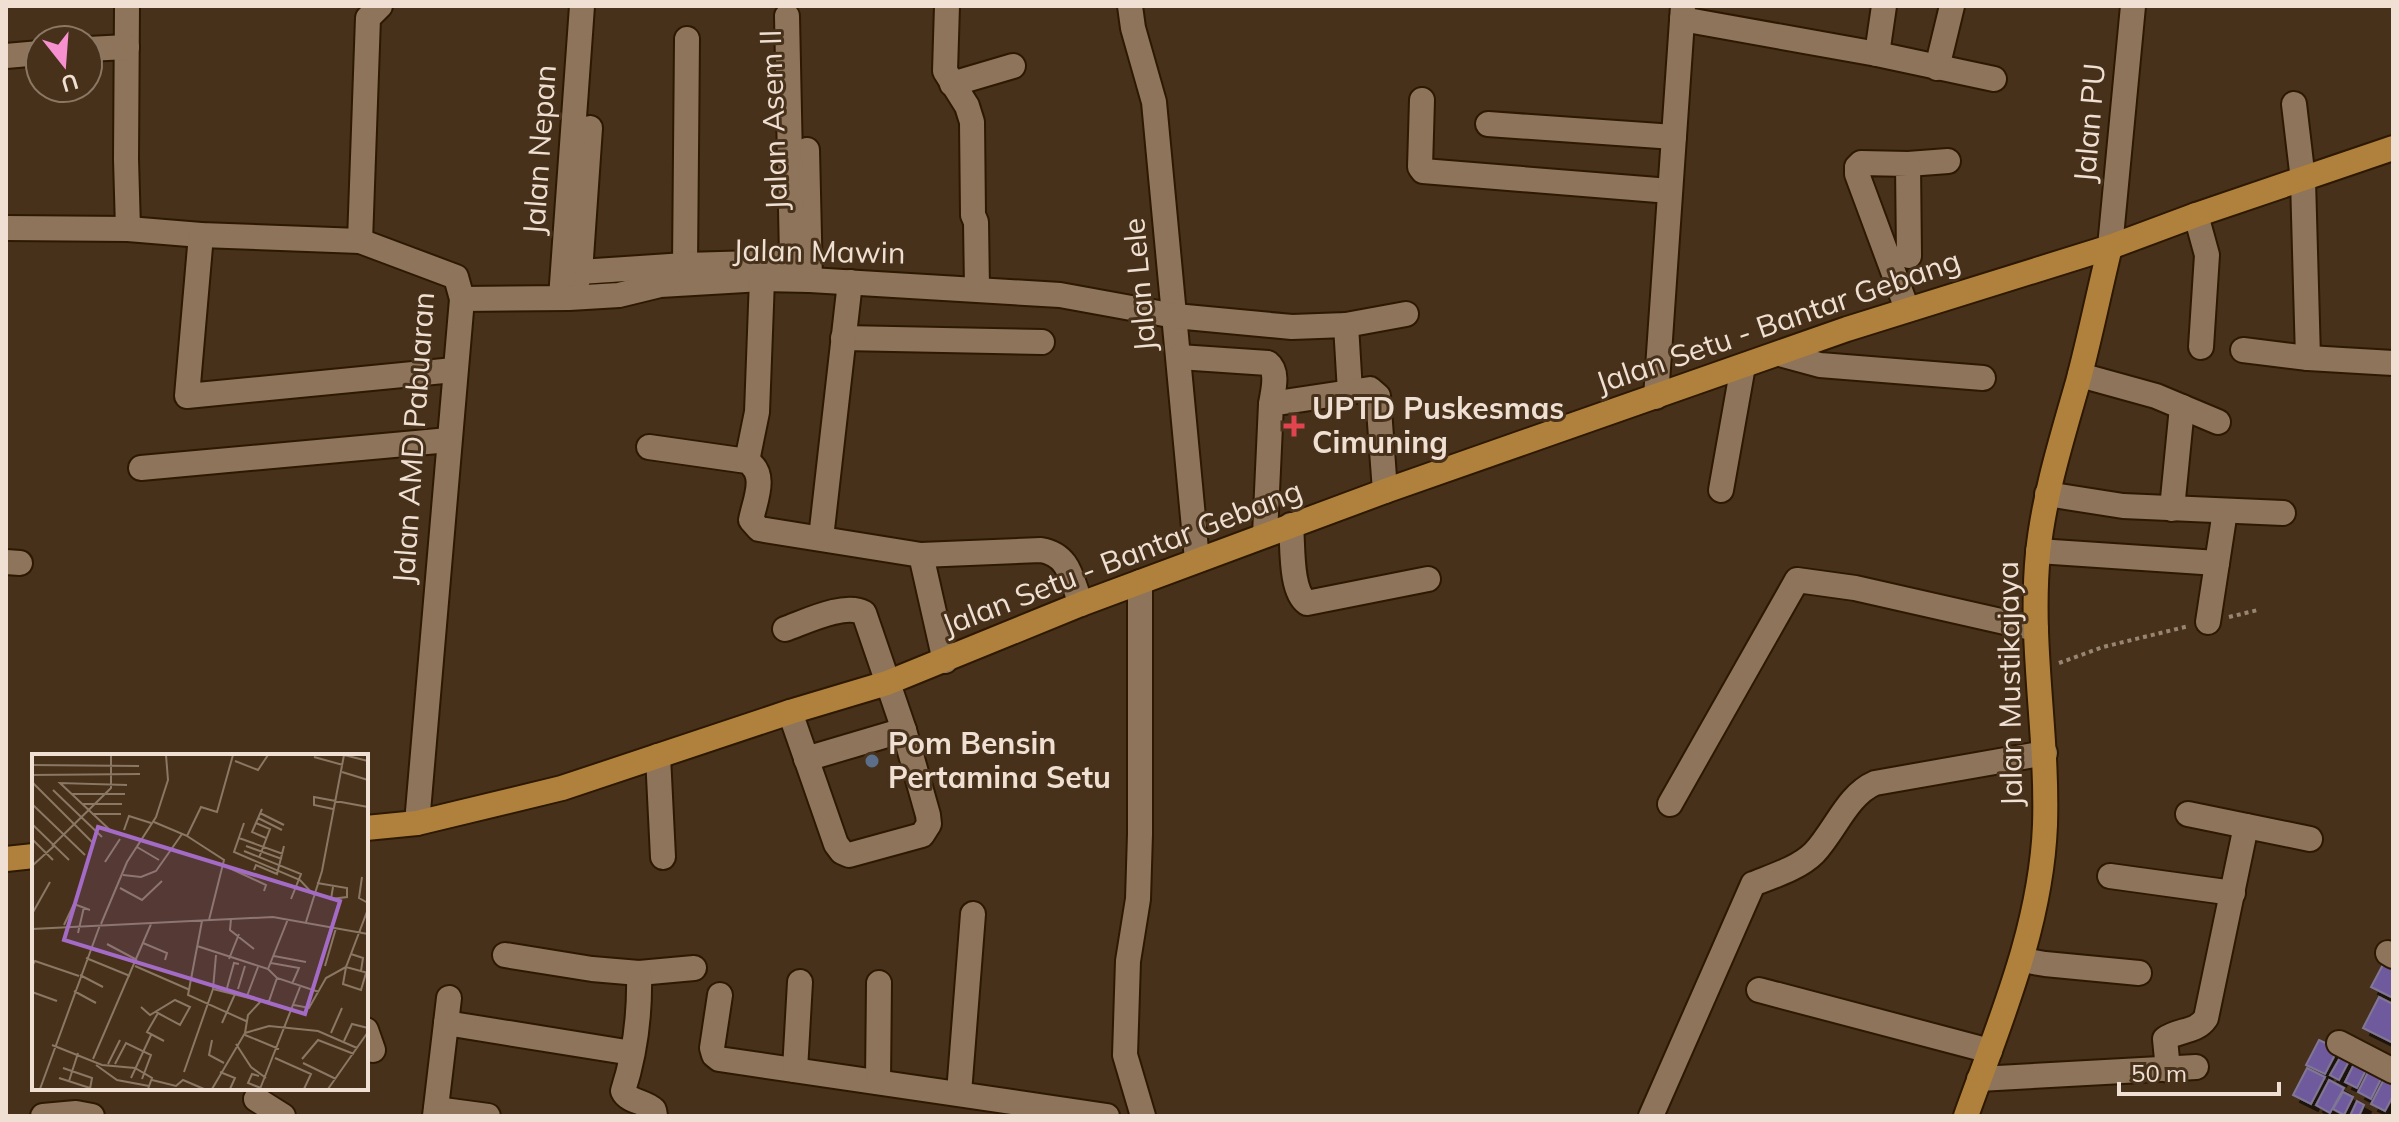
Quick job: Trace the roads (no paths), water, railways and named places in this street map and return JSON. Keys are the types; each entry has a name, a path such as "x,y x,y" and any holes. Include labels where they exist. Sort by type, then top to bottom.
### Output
{"main road":[{"name":"Jalan Setu - Bantar Gebang","path":"368,828 417,823 562,788 887,683 1081,604 1385,491 1907,309 2110,247 2393,148"},
{"name":"Jalan Mustikajaya","path":"1966,1116 2022,960 2039,882 2045,826 2045,753 2036,629 2038,551 2047,494 2080,375 2110,247"},
{"path":"6,859 32,856"}],"street":[{"path":"127,6 128,229"},
{"path":"360,241 368,18 380,6"},
{"name":"Jalan Nepan","path":"565,298 582,6"},
{"path":"947,6 945,71 967,106 972,122 977,288"},
{"name":"Jalan Lele","path":"1130,6 1133,28 1154,102 1197,560"},
{"path":"1877,54 1884,6"},
{"path":"1937,68 1952,6"},
{"name":"Jalan PU","path":"2110,247 2133,6"},
{"path":"580,272 788,262 792,257 795,11"},
{"name":"Jalan Asem II","path":"795,11 810,280"},
{"path":"1656,397 1683,13 1994,79"},
{"path":"685,265 687,39"},
{"path":"104,48 127,47"},
{"path":"565,298 575,289 580,272 594,59"},
{"path":"952,84 1013,66"},
{"path":"1422,100 1420,167 1423,171 1670,191"},
{"path":"2294,104 2303,180 2308,358"},
{"path":"1488,124 1674,137"},
{"path":"1907,309 1857,167 1861,163 1948,161"},
{"path":"1908,164 1909,256"},
{"path":"2196,215 2207,255 2201,347"},
{"name":"Jalan AMD Pabuaran","path":"6,228 128,229 360,241 456,277 462,299 417,823"},
{"path":"201,235 187,396 454,370"},
{"path":"747,461 757,412 762,279"},
{"name":"Jalan Mawin","path":"462,299 619,295 660,285 762,279 977,288 1060,295 1175,316 1292,327 1346,325 1406,314"},
{"path":"821,538 850,282"},
{"path":"1346,325 1350,392"},
{"path":"843,338 1042,342"},
{"path":"2243,350 2393,363"},
{"path":"1780,354 1820,365 1983,378"},
{"path":"1179,357 1268,363 1273,368 1265,535"},
{"path":"1721,490 1743,366"},
{"path":"2080,375 2156,396 2218,422"},
{"path":"1271,404 1370,389 1378,396 1385,491"},
{"path":"2172,509 2182,407"},
{"path":"141,468 449,440"},
{"path":"649,447 747,461 755,466 760,476 751,520 759,529 921,555 1055,552 1063,558 1081,604"},
{"path":"2047,494 2123,506 2283,513"},
{"path":"2208,622 2225,511"},
{"path":"1291,525 1296,587 1299,598 1307,603 1428,579"},
{"path":"2038,551 2217,563"},
{"path":"921,555 945,661"},
{"path":"1670,804 1797,580 1855,588 2036,629"},
{"path":"1140,582 1138,899 1128,961 1125,1055 1143,1116"},
{"path":"785,629 844,609 856,608 864,613 904,730 928,815 929,824 922,835 849,855 842,852 836,844 790,712"},
{"path":"806,759 904,730"},
{"path":"1651,1116 1753,884 1813,855 1867,786 2045,753"},
{"path":"658,756 663,857"},
{"path":"2188,814 2310,839"},
{"path":"2168,1070 2165,1039 2174,1033 2198,1028 2206,1018 2246,826"},
{"path":"2110,876 2233,893"},
{"path":"959,1093 973,914"},
{"path":"505,955 639,973 694,968"},
{"path":"2022,960 2139,973"},
{"path":"639,973 639,1001 623,1094 651,1106 655,1116"},
{"path":"795,1070 800,982"},
{"path":"878,1082 879,983"},
{"path":"1759,990 1990,1051"},
{"path":"720,995 712,1048 719,1059 1107,1116"},
{"path":"488,1116 436,1113 448,1010 632,1053"},
{"path":"2339,1043 2393,1071"},
{"path":"1979,1079 2196,1067"},
{"path":"256,1101 283,1116"},
{"path":"43,1116 76,1113 92,1116"}],"place":[{"name":"UPTD Puskesmas Cimuning","path":"1294,426"},
{"name":"Pom Bensin Pertamina Setu","path":"872,761"}]}
